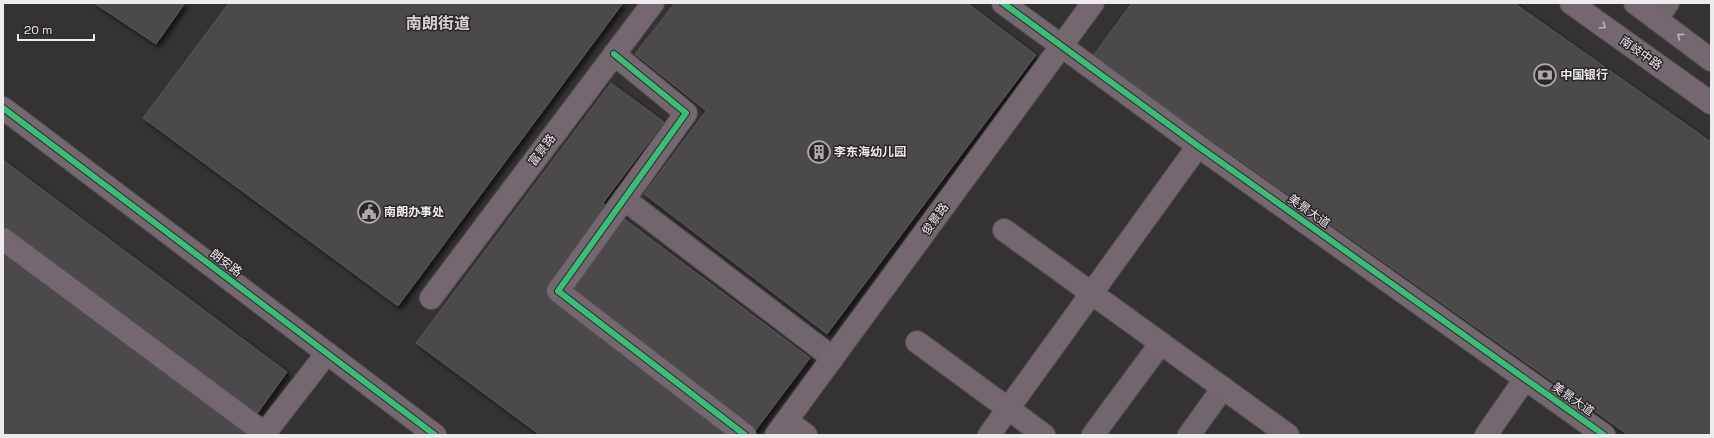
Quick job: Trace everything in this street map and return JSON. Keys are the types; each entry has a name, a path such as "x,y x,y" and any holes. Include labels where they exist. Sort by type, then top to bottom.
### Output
{"street":[{"name":"富景路","path":"431,298 652,3"},
{"name":"美景大道","path":"1003,3 1198,146 1604,435"},
{"name":"俊景路","path":"781,428 1093,3"},
{"name":"南岐中路","path":"1571,3 1711,103"},
{"path":"1635,3 1662,11 1711,60"},
{"path":"614,54 686,113 558,291 745,435"},
{"name":"朗安路","path":"3,108 435,435"},
{"path":"989,435 1198,146"},
{"path":"624,199 833,358"},
{"path":"1004,230 1288,435"},
{"path":"3,239 265,434 326,353"},
{"path":"917,342 1044,435"},
{"path":"1093,435 1161,343"},
{"path":"1486,435 1525,379"},
{"path":"1189,435 1223,388"},
{"path":"781,428 806,435"}],"building":[{"path":"94,3 185,3 156,44"},
{"name":"南朗办事处","path":"229,3 623,3 398,306 143,118"},
{"name":"李东海幼儿园","path":"675,3 967,3 1036,55 827,334 644,194 706,111 635,54"},
{"path":"1132,3 1514,3 1711,142 1711,435 1628,435 1093,56"},
{"path":"611,83 664,122 603,203 810,358 752,435 540,435 416,343"},
{"path":"3,160 287,372 242,435 3,435"}],"cycle path":[{"path":"1003,3 1198,146 1604,435"},
{"path":"614,54 686,113 558,291 745,435"},
{"path":"3,108 435,435"}],"place":[{"name":"中国银行","path":"1545,75"},
{"name":"李东海幼儿园","path":"819,152"},
{"name":"南朗办事处","path":"369,212"}],"district":[{"name":"南朗街道","path":"438,23"}]}
